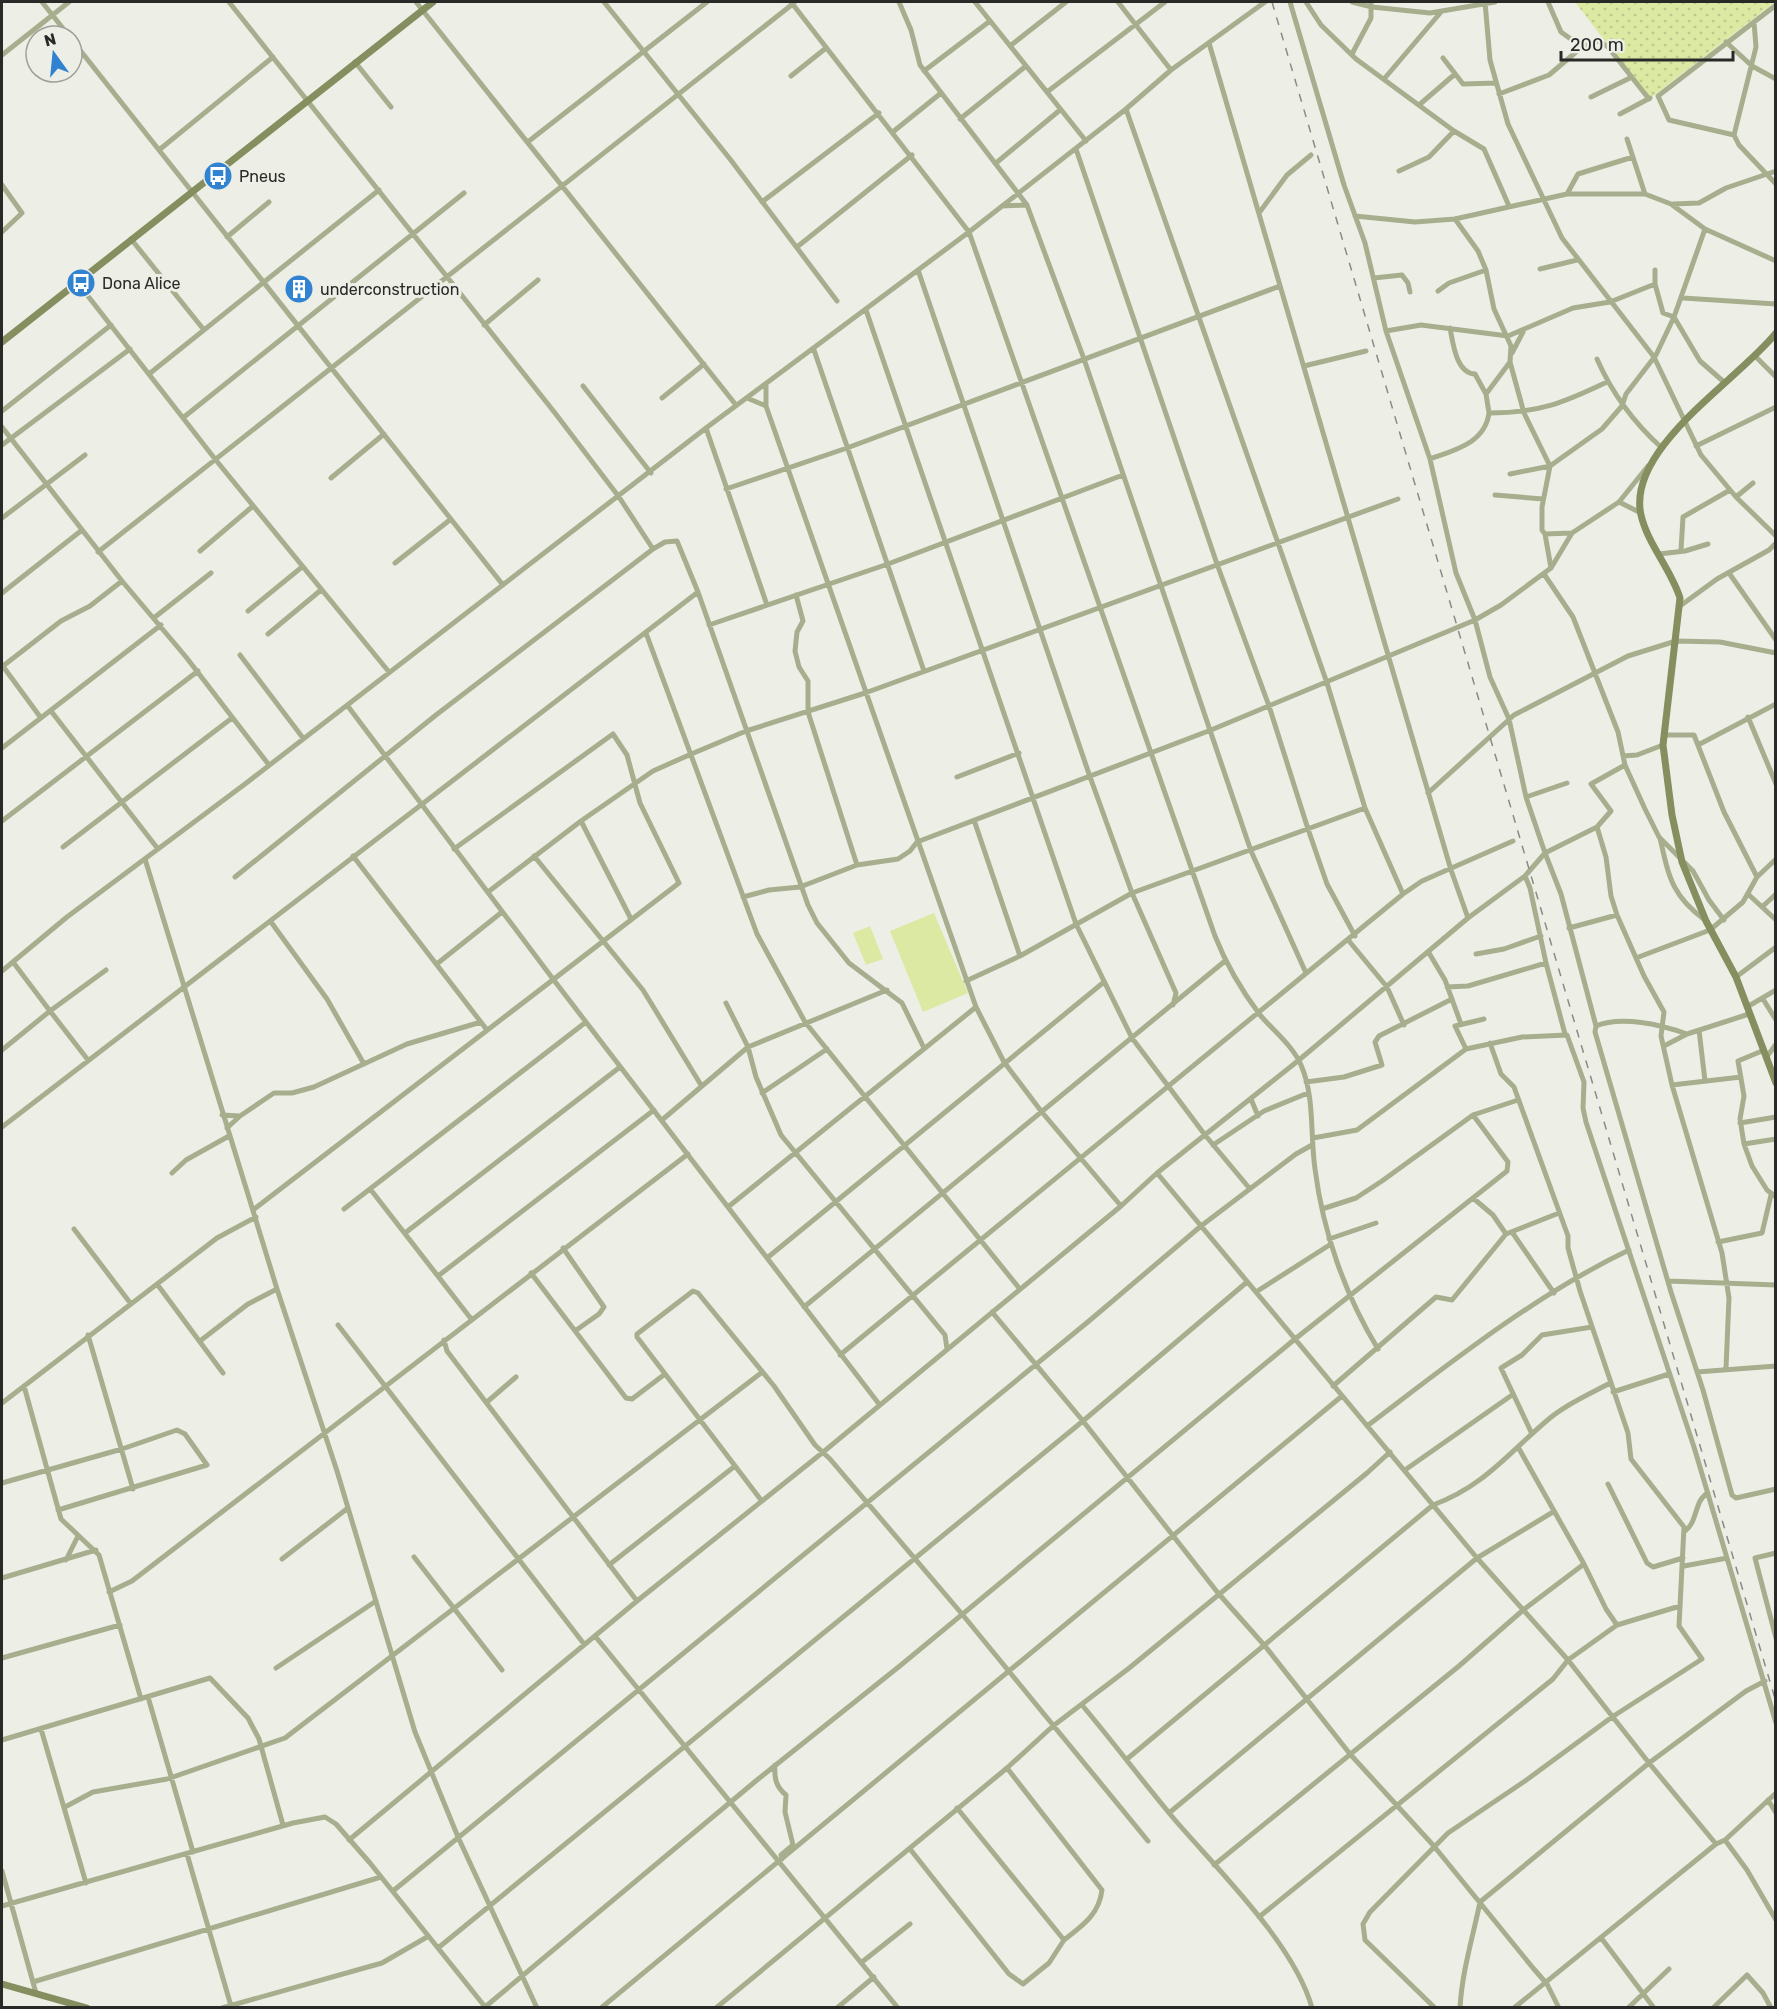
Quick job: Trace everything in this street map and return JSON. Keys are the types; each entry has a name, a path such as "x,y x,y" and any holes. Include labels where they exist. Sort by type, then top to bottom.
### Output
{"street":[{"path":"42,2 59,24"},
{"path":"2,55 69,2"},
{"path":"229,2 619,497 653,549"},
{"path":"416,2 529,141 736,405"},
{"path":"2,342 433,2"},
{"path":"604,2 678,94 837,301"},
{"path":"529,141 707,2"},
{"path":"99,552 793,2 826,48 894,131 969,232 1063,496 1149,753 1225,961 1259,1013 1299,1060 1308,1093 1312,1145 1322,1209 1330,1242 1350,1297 1378,1349"},
{"path":"899,2 911,30 917,57 924,70 1027,206 1084,359 1124,475 1158,585 1211,730 1251,850 1306,973"},
{"path":"975,2 1086,141"},
{"path":"1010,46 1066,2"},
{"path":"1118,2 1171,70"},
{"path":"1047,92 1165,2"},
{"path":"2,970 67,917 651,473 736,405 814,350 969,232 1126,110 1171,70 1263,2"},
{"path":"1290,2 1374,278 1386,331 1430,459 1456,573 1475,620 1490,677 1509,719 1526,797 1569,928 1596,1026 1595,1032 1733,1497 1776,1489"},
{"path":"1306,2 1321,25 1352,54 1454,131 1484,149 1509,206"},
{"path":"1353,2 1430,13 1495,2"},
{"path":"1485,2 1490,60 1508,124 1562,238 1654,357 1696,446 1736,497 1776,536"},
{"path":"1548,2 1561,32 1582,47"},
{"path":"1352,54 1367,28 1371,4"},
{"path":"1620,114 1658,96 1776,5"},
{"path":"1384,79 1443,10"},
{"path":"924,70 990,21"},
{"path":"1754,22 1756,42 1752,66 1734,135 1739,146 1776,184"},
{"path":"1499,94 1549,75 1582,47 1599,41 1604,42 1649,99"},
{"path":"1726,42 1752,66 1776,79"},
{"path":"1209,43 1428,794 1468,918"},
{"path":"791,76 826,48"},
{"path":"84,55 503,585"},
{"path":"159,150 273,57"},
{"path":"1443,58 1463,84 1496,83"},
{"path":"356,62 391,107"},
{"path":"960,119 1026,66"},
{"path":"1419,105 1455,74"},
{"path":"1591,96 1632,77"},
{"path":"894,131 941,93"},
{"path":"1658,96 1669,120 1734,135"},
{"path":"996,163 1060,110"},
{"path":"1126,110 1328,683 1365,808 1403,894"},
{"path":"762,202 879,113"},
{"path":"1399,171 1429,157 1454,131"},
{"path":"1628,139 1644,194"},
{"path":"1076,149 1217,564 1269,706 1308,829 1328,884 1355,936"},
{"path":"797,247 912,155"},
{"path":"1258,213 1287,176 1311,155"},
{"path":"1568,194 1578,174 1633,157"},
{"path":"1671,204 1699,203 1726,188 1776,171"},
{"path":"2,185 22,213 2,232"},
{"path":"149,374 379,190"},
{"path":"184,417 464,193"},
{"path":"1355,216 1415,222 1455,219 1568,194 1644,194 1671,204 1705,228 1776,261"},
{"path":"227,237 269,202"},
{"path":"1001,206 1027,206"},
{"path":"1455,219 1478,251 1486,270 1494,309 1508,336 1512,354"},
{"path":"1510,474 1550,466 1602,429 1623,403 1626,394 1654,357 1683,298 1705,228"},
{"path":"131,239 204,330"},
{"path":"1540,269 1577,260"},
{"path":"918,270 1005,519 1089,774 1132,893 1176,993 1173,1005"},
{"path":"1438,291 1449,283 1486,270"},
{"path":"1655,270 1655,284 1663,313 1674,317 1700,361 1724,382"},
{"path":"1374,278 1402,275 1408,282 1410,292"},
{"path":"484,325 538,280"},
{"path":"77,282 215,459 389,672"},
{"path":"1386,331 1421,325 1508,336 1522,333 1573,308 1610,302 1655,284"},
{"path":"726,489 847,448 1280,286"},
{"path":"1683,298 1776,304"},
{"path":"866,310 1076,924 1132,1038 1205,1136 1250,1189"},
{"path":"2,411 111,325"},
{"path":"1430,459 1465,446 1477,438 1485,429 1489,413 1486,394 1475,374 1467,372 1462,366 1450,328"},
{"path":"1486,394 1510,362 1522,333"},
{"path":"743,897 769,890 800,887 857,865 898,859 910,851 917,842 1089,774 1211,730 1389,657 1457,625 1475,620 1551,568 1572,533 1619,502 1702,400 1756,357 1776,333"},
{"path":"2,445 130,349"},
{"path":"814,350 924,671"},
{"path":"1304,366 1366,351"},
{"path":"1756,357 1776,377"},
{"path":"1597,359 1607,382 1645,433 1662,448"},
{"path":"1510,362 1524,413 1550,466 1543,499 1542,530 1545,534 1551,568"},
{"path":"662,398 704,364"},
{"path":"1489,413 1524,413 1566,402 1607,382"},
{"path":"766,385 766,406 976,1007 1004,1062 1041,1111 1121,1206"},
{"path":"583,386 651,473"},
{"path":"747,398 766,406"},
{"path":"1696,446 1776,407"},
{"path":"2,427 122,581 198,671 269,765"},
{"path":"706,428 767,605"},
{"path":"331,478 384,434"},
{"path":"2,518 85,455"},
{"path":"1648,466 1641,513 1675,583 1680,606 1663,745 1672,815 1682,862 1710,930 1736,977 1761,1051 1776,1083"},
{"path":"709,625 888,564 1063,496 1124,475"},
{"path":"1736,497 1753,483"},
{"path":"1681,550 1683,517 1730,490"},
{"path":"1495,495 1543,499"},
{"path":"488,892 581,821 653,771 689,755 746,731 866,693 1398,499"},
{"path":"1619,502 1641,513"},
{"path":"200,551 253,506"},
{"path":"395,563 451,519"},
{"path":"2,593 82,530"},
{"path":"1545,534 1572,533"},
{"path":"235,877 386,759 436,715 653,549 671,540 679,543 698,592 800,887 817,923 849,963 861,974 887,990 906,1008 924,1048"},
{"path":"1680,606 1729,573 1769,550 1776,543"},
{"path":"1659,554 1685,551 1708,544"},
{"path":"248,611 302,567"},
{"path":"155,618 211,573"},
{"path":"1729,573 1776,640"},
{"path":"1544,574 1572,617 1618,732 1625,765 1659,837 1674,888 1684,905 1706,921"},
{"path":"41,718 2,665 61,621 90,606 122,581"},
{"path":"268,634 321,590"},
{"path":"2,1127 698,592"},
{"path":"796,596 803,621 797,632 795,651 799,667 808,681 808,712 857,865"},
{"path":"2,748 161,625"},
{"path":"645,633 757,934 805,1023 1018,1288"},
{"path":"1428,794 1509,719 1628,656 1676,640 1720,642 1776,653"},
{"path":"240,655 303,738"},
{"path":"2,821 198,671"},
{"path":"2,676 10,676"},
{"path":"1698,745 1776,704"},
{"path":"347,705 454,849 879,1404"},
{"path":"51,711 158,849"},
{"path":"1748,717 1776,784"},
{"path":"63,847 232,718"},
{"path":"253,1210 679,883 640,803 627,755 615,734 454,849"},
{"path":"1665,735 1692,734 1724,812 1757,877"},
{"path":"1623,756 1637,755 1663,745"},
{"path":"957,777 1019,753"},
{"path":"350,1840 584,1644 822,1453 1018,1288 1121,1206 1157,1173 1299,1060 1468,918 1525,876 1545,853 1597,828 1611,811 1591,784 1625,765"},
{"path":"1526,797 1567,783"},
{"path":"966,981 1020,956 1132,893 1365,808"},
{"path":"974,819 1020,956"},
{"path":"581,821 631,919"},
{"path":"1597,828 1606,856 1611,896 1617,915 1664,1012 1661,1036 1672,1085 1728,1283 1726,1368"},
{"path":"1659,837 1693,871 1709,900 1724,920"},
{"path":"840,1355 1082,1159 1306,973 1349,941 1403,894 1422,881 1513,841"},
{"path":"353,856 438,963 487,1030"},
{"path":"534,856 643,990 701,1085"},
{"path":"145,859 222,1115 348,1508 429,1772 489,1907 537,2007"},
{"path":"1636,958 1710,930 1724,920 1748,894 1757,877 1776,859"},
{"path":"1525,876 1530,888 1546,963 1565,1034 1584,1082 1586,1122 1708,1493 1776,1724"},
{"path":"1748,894 1776,920"},
{"path":"1762,907 1776,894"},
{"path":"438,963 502,912"},
{"path":"1569,928 1617,915"},
{"path":"271,922 327,999 364,1064"},
{"path":"1476,954 1512,946 1541,936"},
{"path":"1349,941 1387,987 1404,1025"},
{"path":"1736,977 1776,947"},
{"path":"1429,953 1441,970 1461,1024"},
{"path":"804,1307 1225,961"},
{"path":"13,962 88,1060"},
{"path":"1447,987 1468,986 1546,963"},
{"path":"2,1050 106,970"},
{"path":"767,1258 1104,982"},
{"path":"662,1120 748,1047 887,990"},
{"path":"1664,1046 1687,1034 1748,1010 1776,990"},
{"path":"1176,993 1186,995"},
{"path":"1306,1082 1344,1077 1381,1065 1375,1040 1452,999"},
{"path":"1763,999 1776,1020"},
{"path":"726,1003 748,1047 762,1092 781,1135 945,1335 956,1341"},
{"path":"728,1207 864,1095 976,1007"},
{"path":"1466,1049 1455,1027 1484,1019"},
{"path":"227,1128 240,1116 274,1093 292,1093 314,1087 407,1044 481,1022"},
{"path":"344,1209 586,1022"},
{"path":"1596,1026 1606,1023 1663,1025 1687,1034"},
{"path":"1699,1030 1705,1081"},
{"path":"1313,1138 1357,1130 1466,1049 1522,1037 1565,1034"},
{"path":"1435,2007 1365,1940 1362,1929 1370,1912 1422,1860 1433,1845 1612,1717 1702,1661 1697,1650 1682,1633 1680,1606 1685,1531 1631,1459 1628,1433 1592,1327 1568,1248 1568,1236 1514,1087 1501,1074 1490,1043"},
{"path":"1765,1059 1776,1044"},
{"path":"762,1092 826,1049"},
{"path":"1718,1242 1762,1233 1773,1196 1752,1166 1740,1123 1744,1096 1738,1061 1761,1051"},
{"path":"405,1233 620,1067"},
{"path":"1672,1085 1741,1077"},
{"path":"1213,1145 1276,1105 1308,1093"},
{"path":"1251,1099 1258,1116"},
{"path":"1322,1209 1347,1202 1368,1190 1473,1115 1518,1100"},
{"path":"438,1276 654,1110"},
{"path":"222,1115 240,1116"},
{"path":"2,1906 283,1825 325,1817 336,1824 393,1891 427,1937 485,2007 774,1766 1295,1339 1506,1171 1509,1162 1473,1115"},
{"path":"1740,1123 1776,1117"},
{"path":"172,1173 186,1160 229,1136"},
{"path":"1744,1144 1776,1139"},
{"path":"393,1891 1200,1226 1312,1145"},
{"path":"110,1592 132,1581 688,1154"},
{"path":"1157,1173 1477,1558 1568,1660 1716,1844"},
{"path":"371,1190 472,1320"},
{"path":"1473,1198 1493,1215 1506,1234"},
{"path":"1333,1386 1436,1297 1452,1300 1506,1234 1559,1213"},
{"path":"2,1403 216,1238 256,1217"},
{"path":"1256,1292 1330,1242 1376,1223"},
{"path":"74,1229 131,1304"},
{"path":"1512,1232 1554,1293"},
{"path":"563,1248 604,1307 599,1314 575,1331"},
{"path":"1368,1426 1448,1365 1585,1271 1629,1250"},
{"path":"531,1274 627,1398 632,1399 665,1374"},
{"path":"1668,1281 1776,1285"},
{"path":"438,1948 1083,1421 1247,1282"},
{"path":"158,1284 223,1372"},
{"path":"200,1341 248,1304 277,1289"},
{"path":"761,1500 636,1335 695,1291 761,1372 822,1453 830,1459 915,1558 1148,1841"},
{"path":"992,1312 1083,1421 1173,1537 1265,1646 1350,1754 1397,1804 1480,1902 1546,1984 1559,2007"},
{"path":"338,1325 584,1644"},
{"path":"1532,1434 1501,1368 1522,1354 1542,1335 1592,1327"},
{"path":"88,1335 133,1488"},
{"path":"945,1335 947,1349"},
{"path":"444,1340 447,1351 637,1601"},
{"path":"436,1346 447,1351"},
{"path":"1697,1372 1776,1366"},
{"path":"62,1799 76,1799 103,1790 156,1782 289,1736 761,1372"},
{"path":"1613,1392 1669,1374"},
{"path":"487,1402 516,1377"},
{"path":"1127,1759 1433,1505 1457,1497 1476,1485 1560,1410 1610,1383"},
{"path":"24,1386 58,1510 67,1527 96,1550 141,1699"},
{"path":"1405,1470 1512,1395"},
{"path":"601,2007 1342,1396"},
{"path":"2,1483 122,1449 177,1430 185,1434 207,1465 58,1510"},
{"path":"1518,1447 1584,1564 1606,1609 1617,1624"},
{"path":"716,2007 910,1849 1007,1768 1053,1726 1082,1706 1390,1452"},
{"path":"609,1565 735,1466"},
{"path":"1608,1484 1647,1563 1653,1566 1683,1558"},
{"path":"1685,1531 1692,1525 1702,1497 1708,1493"},
{"path":"282,1559 348,1508"},
{"path":"1169,1813 1477,1558 1553,1512"},
{"path":"66,1560 78,1536"},
{"path":"2,1578 96,1550"},
{"path":"1776,1553 1755,1558 1776,1638"},
{"path":"414,1557 502,1670"},
{"path":"1684,1566 1727,1558"},
{"path":"1214,1865 1522,1611 1584,1564"},
{"path":"276,1668 376,1601"},
{"path":"1259,1917 1553,1679 1568,1660 1617,1624 1680,1606"},
{"path":"2,1658 120,1625"},
{"path":"595,1636 730,1803 781,1860 898,2007"},
{"path":"2,1740 148,1697 203,1678 214,1679 248,1718 262,1746 283,1825"},
{"path":"1460,2007 1461,1978 1475,1932 1480,1902 1649,1763 1746,1691 1765,1681"},
{"path":"148,1697 172,1776 231,2006"},
{"path":"1082,1706 1169,1813 1259,1917 1304,1981 1312,2007"},
{"path":"41,1729 86,1883"},
{"path":"774,1766 774,1776 778,1786 786,1795 785,1812 793,1845 781,1855 781,1860"},
{"path":"910,1849 1009,1974 1023,1984 1048,1963 1064,1940 1091,1919 1102,1890 1007,1768"},
{"path":"1514,2007 1602,1939 1716,1844 1725,1840 1776,1793"},
{"path":"65,1808 76,1799"},
{"path":"1768,1800 1776,1813"},
{"path":"957,1808 1064,1940"},
{"path":"1725,1840 1747,1870 1776,1920"},
{"path":"2,1871 36,1993"},
{"path":"33,1982 381,1877"},
{"path":"862,1962 910,1924"},
{"path":"222,2007 390,1960 427,1937"},
{"path":"1602,1939 1654,2007"},
{"path":"1628,2007 1669,1969"},
{"path":"1713,2007 1747,1975 1763,1993 1771,2007"},
{"path":"837,2007 874,1977"},
{"path":"2,1984 87,2007"}],"green space":[{"path":"1575,2 1775,2 1649,99"},
{"path":"934,913 968,993 923,1012 890,931"},
{"path":"870,926 883,959 866,965 853,933"}],"railway":[{"path":"1272,2 1776,1702"}],"place":[{"name":"Pneus","path":"218,176"},
{"name":"Dona Alice","path":"81,283"},
{"name":"underconstruction","path":"299,289"}]}
